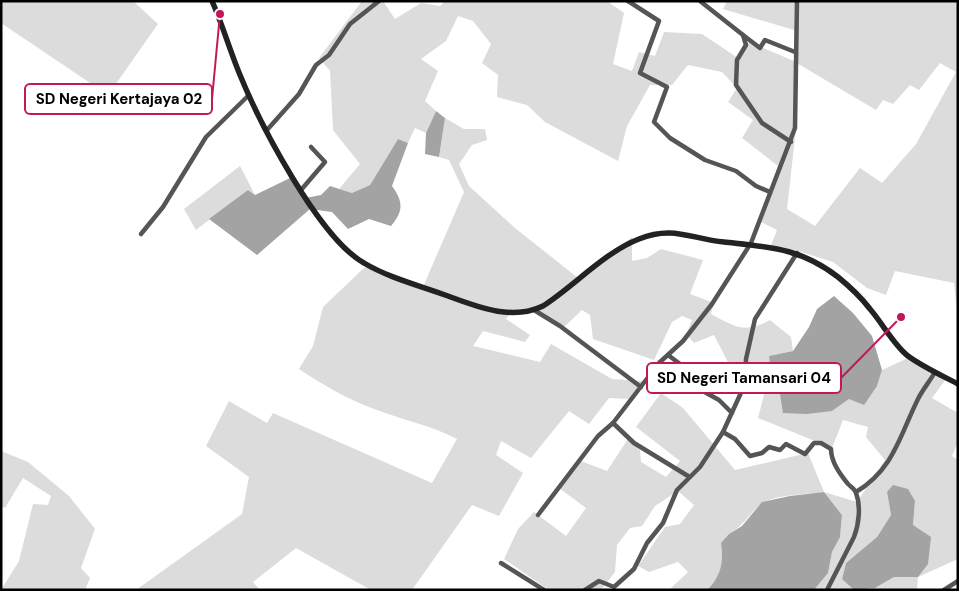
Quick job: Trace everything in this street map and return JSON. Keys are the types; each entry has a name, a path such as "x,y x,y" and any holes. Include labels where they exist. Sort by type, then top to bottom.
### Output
{"street":[{"path":"212,1 226,33 239,74 267,130 301,190 326,228 342,246 364,264 496,312 534,310 552,300 617,251 637,239 653,234 671,232 723,242 751,243 797,253 807,257 838,277 870,309 908,355 958,384"},
{"path":"267,130 299,94 316,65 329,55 350,24 379,1"},
{"path":"628,1 659,21 640,73 667,87 654,122 670,138 705,160 736,171 756,186 770,192"},
{"path":"700,1 760,48 765,40 795,52"},
{"path":"538,515 598,436 612,423 668,355 683,341 712,304 751,243 796,128 795,52 797,1"},
{"path":"743,35 746,45 737,60 736,85 762,123 790,142"},
{"path":"141,234 163,207 206,137 249,95"},
{"path":"301,190 325,162 311,148"},
{"path":"585,590 599,581 614,587 634,569 647,544 662,523 670,501 688,476 700,467 723,432 745,384 746,359 755,319 797,253"},
{"path":"534,310 560,326 641,387"},
{"path":"668,355 688,370 701,390 719,400 732,412"},
{"path":"856,492 883,470 895,454 919,396 935,372"},
{"path":"612,423 634,443 688,476"},
{"path":"723,432 735,438 750,456 762,453 769,446 780,450 786,444 805,454 814,443 822,443 831,449 831,458 856,492 859,507 857,528 827,590"},
{"path":"501,563 544,590"},
{"path":"944,590 958,581"}],"shaded area":[{"path":"1,1 133,1 158,24 108,95 1,23"},
{"path":"362,1 383,1 395,19 421,3 440,6 445,1 607,1 624,13 613,64 632,71 639,52 655,56 664,32 702,34 738,58 749,42 794,61 794,30 723,9 727,1 958,1 958,318 954,283 895,271 886,295 867,288 833,262 798,251 770,248 777,230 759,221 778,166 742,138 753,120 728,102 737,88 722,72 688,65 672,85 650,85 627,126 618,161 545,122 527,105 497,97 498,75 482,63 491,44 473,21 458,16 446,41 421,59 438,71 425,101 436,111 426,133 415,128 408,143 398,139 370,185 352,193 339,189 360,164 333,130 330,71 319,58","holes":["795,62 876,110 883,100 893,104 910,85 919,90 940,63 956,72 916,144 882,183 860,168 815,226 787,209 796,128"]},
{"path":"436,111 445,118 439,157 425,154 426,133"},
{"path":"445,118 464,129 485,129 487,140 472,145 459,164 469,186 515,228 578,278 632,237 632,261 647,258 661,249 703,260 690,294 714,303 711,314 734,325 747,328 770,320 791,337 793,351 769,356 771,378 780,394 832,411 849,399 877,386 882,370 910,357 946,379 932,398 958,413 958,442 952,456 958,460 958,559 918,577 913,525 915,501 887,492 891,515 877,537 846,563 842,579 854,590 814,590 828,573 832,552 840,536 842,515 824,492 857,502 885,460 866,437 868,427 843,420 832,448 758,418 764,395 756,364 731,368 714,335 694,343 686,334 692,320 682,316 672,322 654,360 593,339 590,315 582,310 562,329 526,308 513,310 506,319 530,335 525,342 483,331 473,346 540,362 551,344 612,379 644,381 629,399 609,398 589,424 569,411 531,458 501,441 496,455 523,473 499,516 472,505 412,590 371,590 296,548 253,582 260,590 136,590 242,514 249,477 206,446 229,401 267,423 273,413 432,483 457,439 437,430 354,401 299,369 313,346 323,307 365,267 423,287 464,192 449,160 439,157"},
{"path":"398,139 408,143 392,186 400,201 400,211 391,226 369,219 348,229 332,212 310,209 257,255 209,219 248,190 255,195 290,178 305,198 321,195 330,186 352,193 370,185"},
{"path":"240,166 255,195 248,190 196,230 184,209"},
{"path":"834,296 853,313 872,336 882,370 877,386 864,405 849,399 832,411 807,414 783,413 780,394 771,378 769,356 793,351 809,327 817,309"},
{"path":"661,393 683,408 735,470 808,453 824,492 782,497 761,504 739,527 729,534 717,581 707,590 669,590 688,572 678,562 649,572 638,566 665,527 680,524 694,505 678,491 655,506 642,526 630,528 617,545 615,572 601,590 549,590 504,559 518,529 534,512 566,536 586,508 559,488 581,461 607,471 628,439 640,450 641,462 666,477 680,461 636,427"},
{"path":"1,451 28,462 69,496 95,529 81,568 90,578 85,590 1,590 19,561 33,504 48,505 51,496 23,478 5,508 1,506"},
{"path":"893,485 908,489 915,501 913,525 931,537 928,564 918,577 894,577 875,588 854,590 842,579 846,563 877,537 891,515 887,492"},
{"path":"824,492 842,515 840,537 832,552 828,573 814,590 707,590 716,580 722,562 721,543 729,534 742,526 762,502"},
{"path":"894,577 918,577 917,590 857,590 875,588"}],"place":[{"name":"SD Negeri Kertajaya 02","path":"220,14"},
{"name":"SD Negeri Tamansari 04","path":"901,317"}]}
